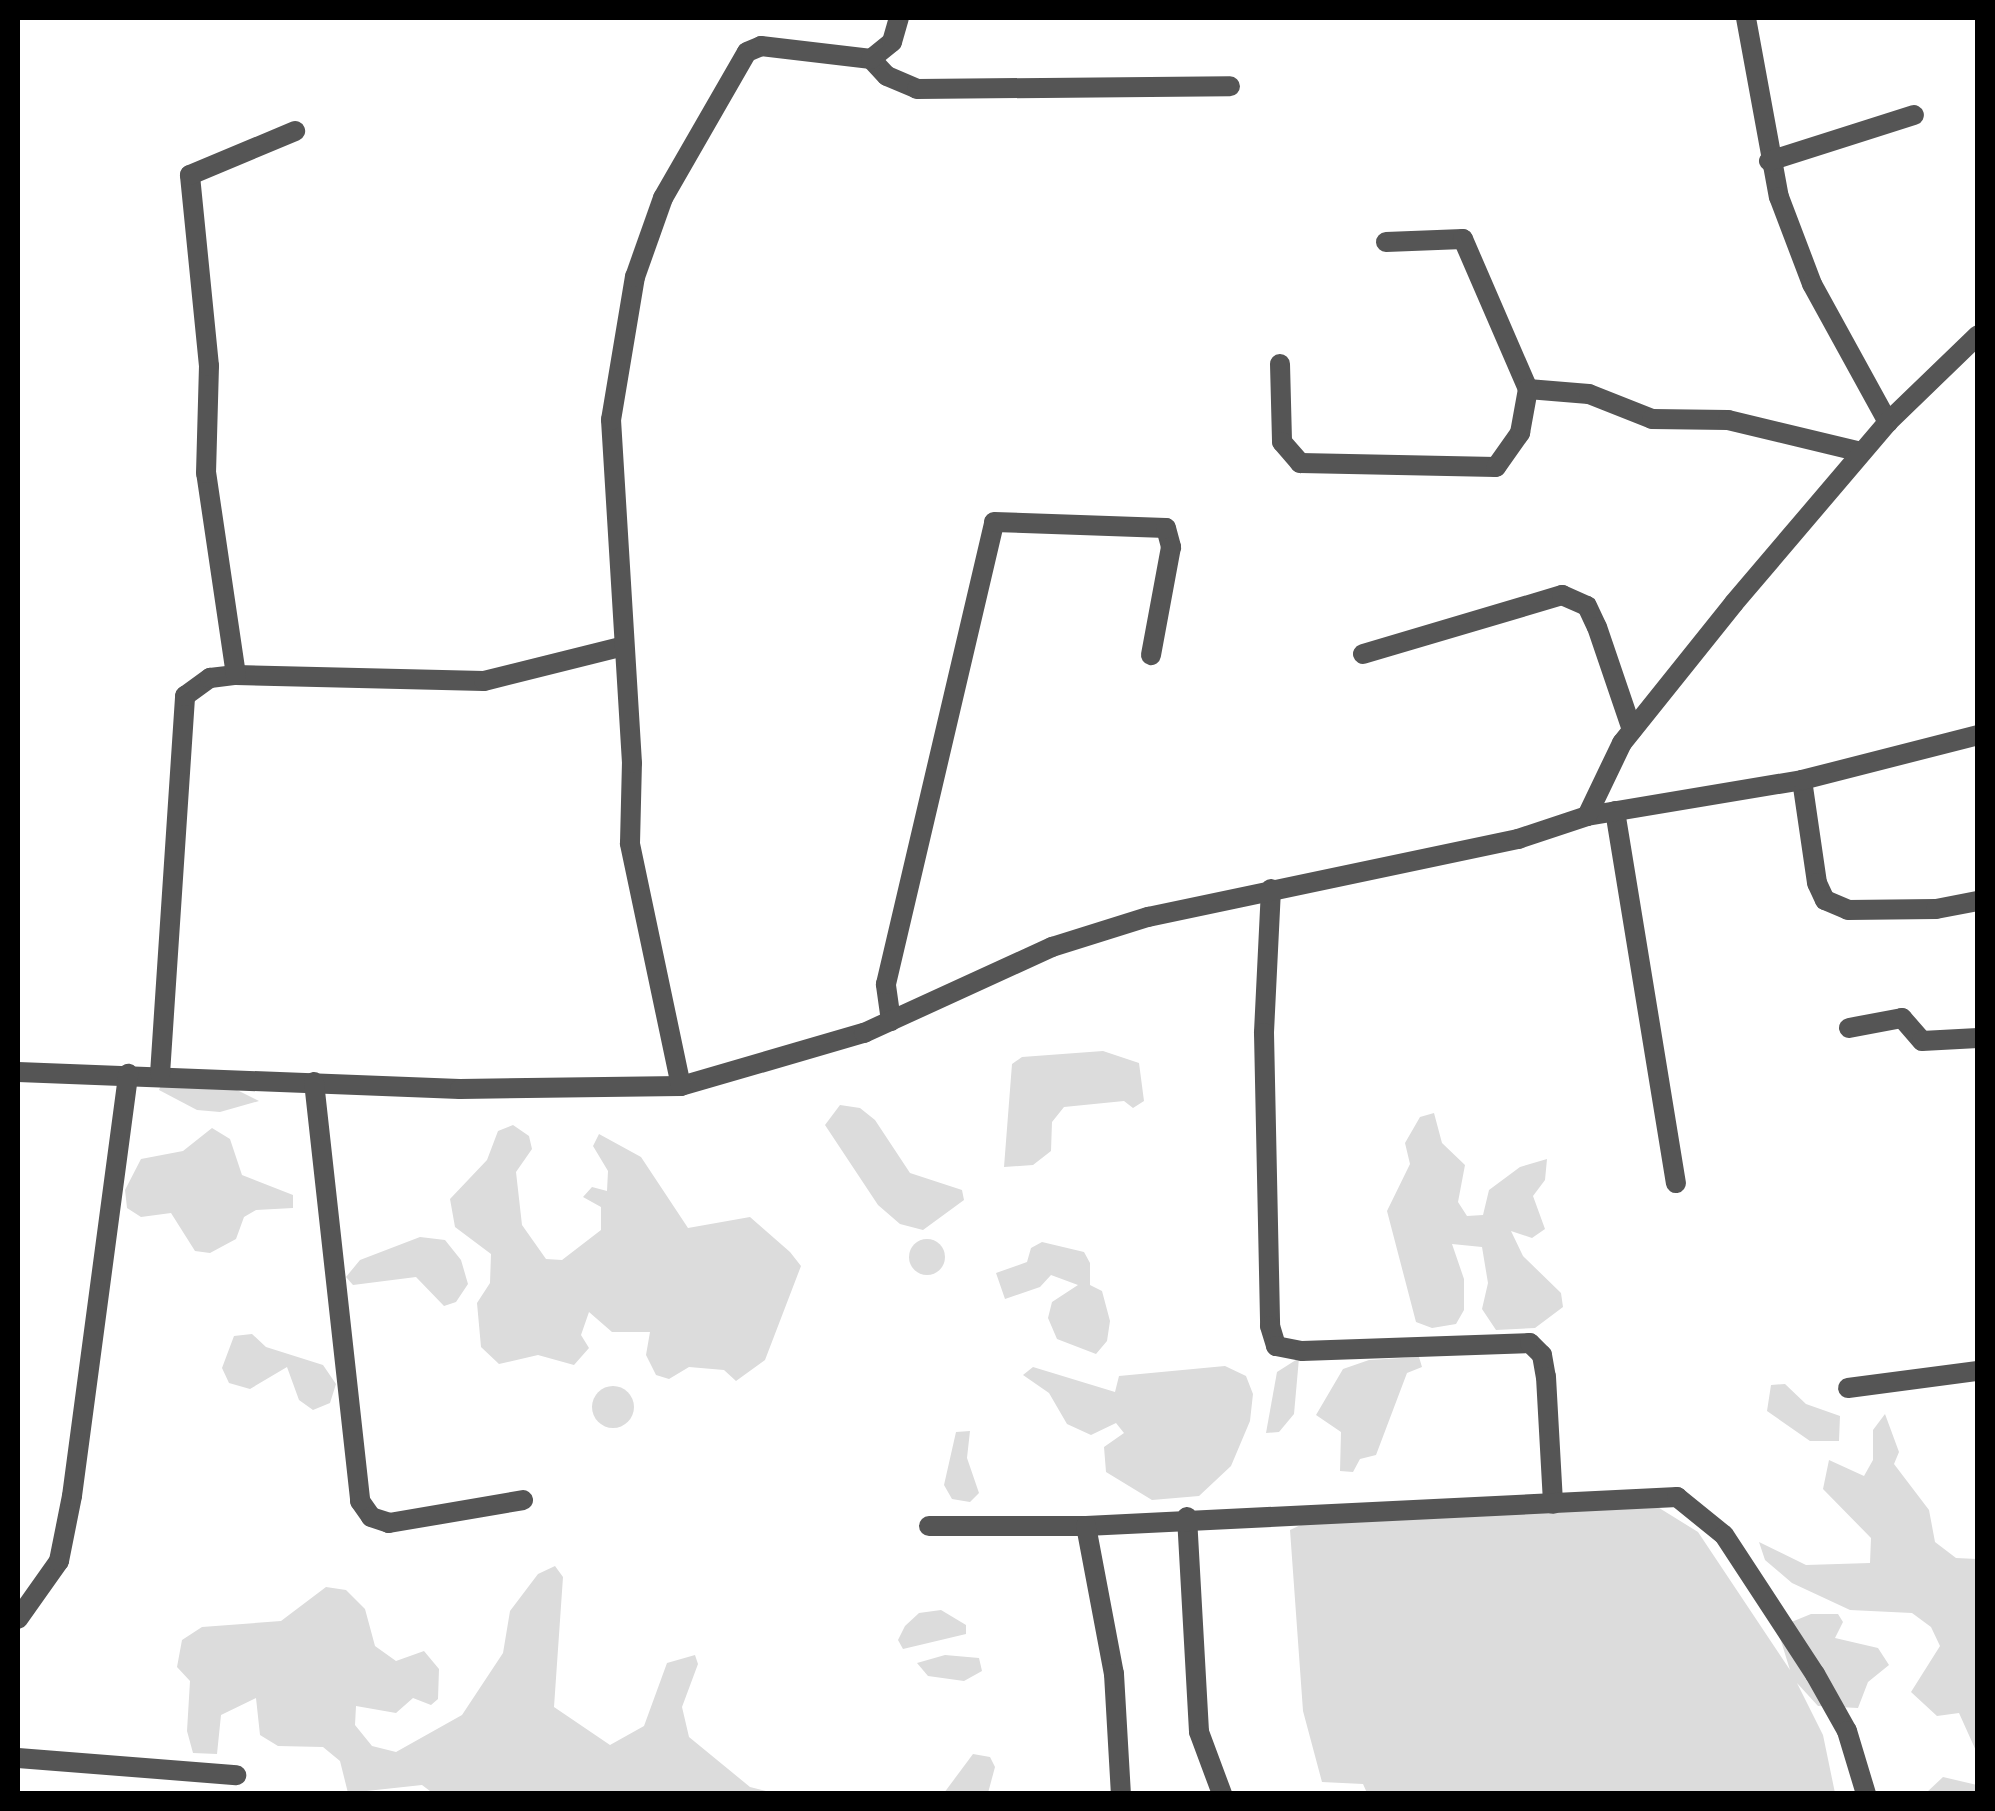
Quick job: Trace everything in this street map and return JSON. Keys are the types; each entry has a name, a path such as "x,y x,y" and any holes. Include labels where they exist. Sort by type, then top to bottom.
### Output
{"street":[{"path":"872,59 892,42 899,18"},
{"path":"1746,18 1770,161 1812,284 1888,422"},
{"path":"680,1086 630,843 611,420 635,277 663,198 753,48 872,59 887,76 917,89 1230,86"},
{"path":"1770,161 1914,115"},
{"path":"236,676 206,473 209,366 190,175 295,131"},
{"path":"1280,364 1282,442 1300,463 1496,467 1520,433 1528,390 1462,239 1386,242"},
{"path":"1587,816 1632,730 1888,422 1978,335"},
{"path":"1528,390 1588,394 1652,419 1728,420 1862,452"},
{"path":"891,1021 886,984 994,522 1166,528 1170,546 1151,655"},
{"path":"1363,654 1562,595 1586,606 1592,616 1632,730"},
{"path":"160,1074 184,696 210,678 236,676 484,682 624,646"},
{"path":"18,1072 590,1091 680,1086 764,1067 891,1021 1052,947 1270,889 1518,839 1587,816 1802,780 1978,735"},
{"path":"1802,780 1816,883 1825,900 1848,910 1936,910 1978,902"},
{"path":"1615,812 1676,1183"},
{"path":"1270,889 1264,1033 1270,1326 1276,1346 1302,1351 1530,1343 1542,1355 1546,1378 1553,1504"},
{"path":"1850,1028 1902,1018 1922,1041 1978,1038"},
{"path":"18,1619 50,1580 65,1528 128,1074"},
{"path":"314,1082 360,1501 370,1516 389,1523 523,1500"},
{"path":"1848,1388 1978,1371"},
{"path":"929,1526 1086,1526 1187,1517 1677,1497 1704,1514 1815,1674 1848,1730 1866,1794"},
{"path":"1187,1517 1198,1732 1217,1790"},
{"path":"1086,1526 1114,1674 1121,1794"},
{"path":"18,1758 236,1775"}],"shaded area":[{"path":"1103,1051 1139,1063 1144,1101 1133,1108 1124,1101 1064,1107 1052,1122 1051,1151 1033,1165 1004,1167 1012,1064 1022,1057"},
{"path":"162,1083 227,1085 259,1101 220,1112 197,1110 159,1090"},
{"path":"840,1105 860,1108 875,1120 910,1173 962,1190 964,1200 923,1230 900,1224 878,1205 825,1125"},
{"path":"1434,1113 1442,1143 1465,1165 1458,1202 1467,1216 1483,1215 1489,1190 1520,1167 1547,1159 1545,1180 1533,1196 1545,1229 1532,1238 1511,1231 1523,1256 1561,1293 1563,1307 1535,1328 1496,1330 1482,1309 1488,1283 1482,1247 1452,1244 1464,1279 1464,1310 1456,1324 1432,1328 1416,1322 1387,1211 1410,1164 1405,1143 1420,1117"},
{"path":"513,1125 529,1136 532,1149 516,1172 522,1225 546,1259 562,1260 601,1230 601,1207 583,1197 592,1187 607,1191 608,1171 593,1146 599,1134 641,1157 688,1228 750,1217 790,1252 801,1266 765,1360 736,1381 724,1370 689,1367 669,1379 656,1375 646,1355 650,1332 612,1332 589,1312 581,1335 589,1348 574,1365 538,1355 499,1364 481,1347 477,1303 490,1283 491,1254 455,1227 450,1199 487,1160 498,1131"},
{"path":"212,1128 230,1139 242,1175 293,1195 293,1208 256,1210 244,1217 236,1239 210,1253 195,1251 171,1213 141,1217 127,1208 125,1190 141,1159 183,1151"},
{"path":"420,1237 445,1240 461,1260 468,1284 456,1302 444,1306 416,1277 353,1285 346,1277 360,1260"},
{"path":"927,1239 940,1244 945,1257 940,1270 927,1275 914,1270 909,1257 914,1244"},
{"path":"1042,1242 1084,1252 1090,1263 1090,1285 1102,1291 1110,1321 1107,1341 1096,1354 1057,1339 1048,1318 1052,1302 1078,1285 1051,1275 1040,1287 1005,1299 996,1273 1027,1262 1031,1248"},
{"path":"252,1334 266,1347 323,1365 336,1384 330,1403 313,1410 299,1400 287,1367 250,1389 229,1383 222,1368 234,1336"},
{"path":"1419,1357 1422,1367 1407,1373 1376,1455 1360,1459 1353,1472 1340,1471 1341,1432 1316,1415 1343,1369 1369,1360"},
{"path":"1299,1358 1294,1414 1279,1432 1266,1433 1277,1372"},
{"path":"1225,1366 1246,1376 1253,1394 1250,1421 1231,1466 1199,1496 1152,1500 1106,1472 1104,1447 1124,1433 1116,1423 1091,1435 1067,1424 1049,1393 1023,1375 1033,1367 1115,1392 1119,1376"},
{"path":"1785,1384 1806,1404 1840,1416 1839,1441 1810,1441 1767,1411 1771,1385"},
{"path":"613,1386 628,1392 634,1407 628,1422 613,1428 598,1422 592,1407 598,1392"},
{"path":"1885,1414 1899,1452 1894,1464 1929,1510 1935,1542 1956,1558 1977,1559 1977,1753 1959,1713 1937,1716 1911,1692 1940,1646 1931,1627 1912,1613 1850,1610 1792,1583 1765,1560 1759,1542 1806,1565 1870,1563 1871,1538 1823,1489 1829,1460 1864,1476 1873,1460 1873,1430"},
{"path":"970,1431 967,1458 979,1493 970,1502 952,1499 944,1485 956,1432"},
{"path":"1656,1506 1698,1532 1790,1670 1777,1628 1811,1614 1838,1614 1843,1622 1835,1638 1878,1648 1889,1665 1868,1682 1858,1708 1818,1706 1797,1683 1823,1735 1835,1793 1367,1793 1363,1784 1322,1782 1303,1711 1290,1530 1307,1522"},
{"path":"555,1566 563,1577 554,1707 610,1745 644,1726 667,1663 695,1655 698,1664 682,1707 689,1737 750,1787 774,1793 434,1794 422,1785 348,1793 340,1761 323,1747 278,1746 260,1735 256,1698 221,1715 217,1754 193,1753 187,1731 190,1681 177,1667 182,1640 202,1627 281,1621 326,1587 346,1590 365,1609 375,1646 396,1661 424,1651 439,1669 438,1699 431,1705 413,1698 396,1713 356,1706 355,1725 372,1746 396,1752 462,1715 503,1653 510,1611 538,1574"},
{"path":"941,1610 966,1625 966,1634 903,1649 898,1640 905,1626 919,1613"},
{"path":"945,1655 979,1658 982,1671 964,1681 928,1676 917,1663"},
{"path":"973,1754 990,1757 995,1767 988,1793 944,1793"},
{"path":"1943,1777 1977,1785 1977,1793 1926,1793"}]}
